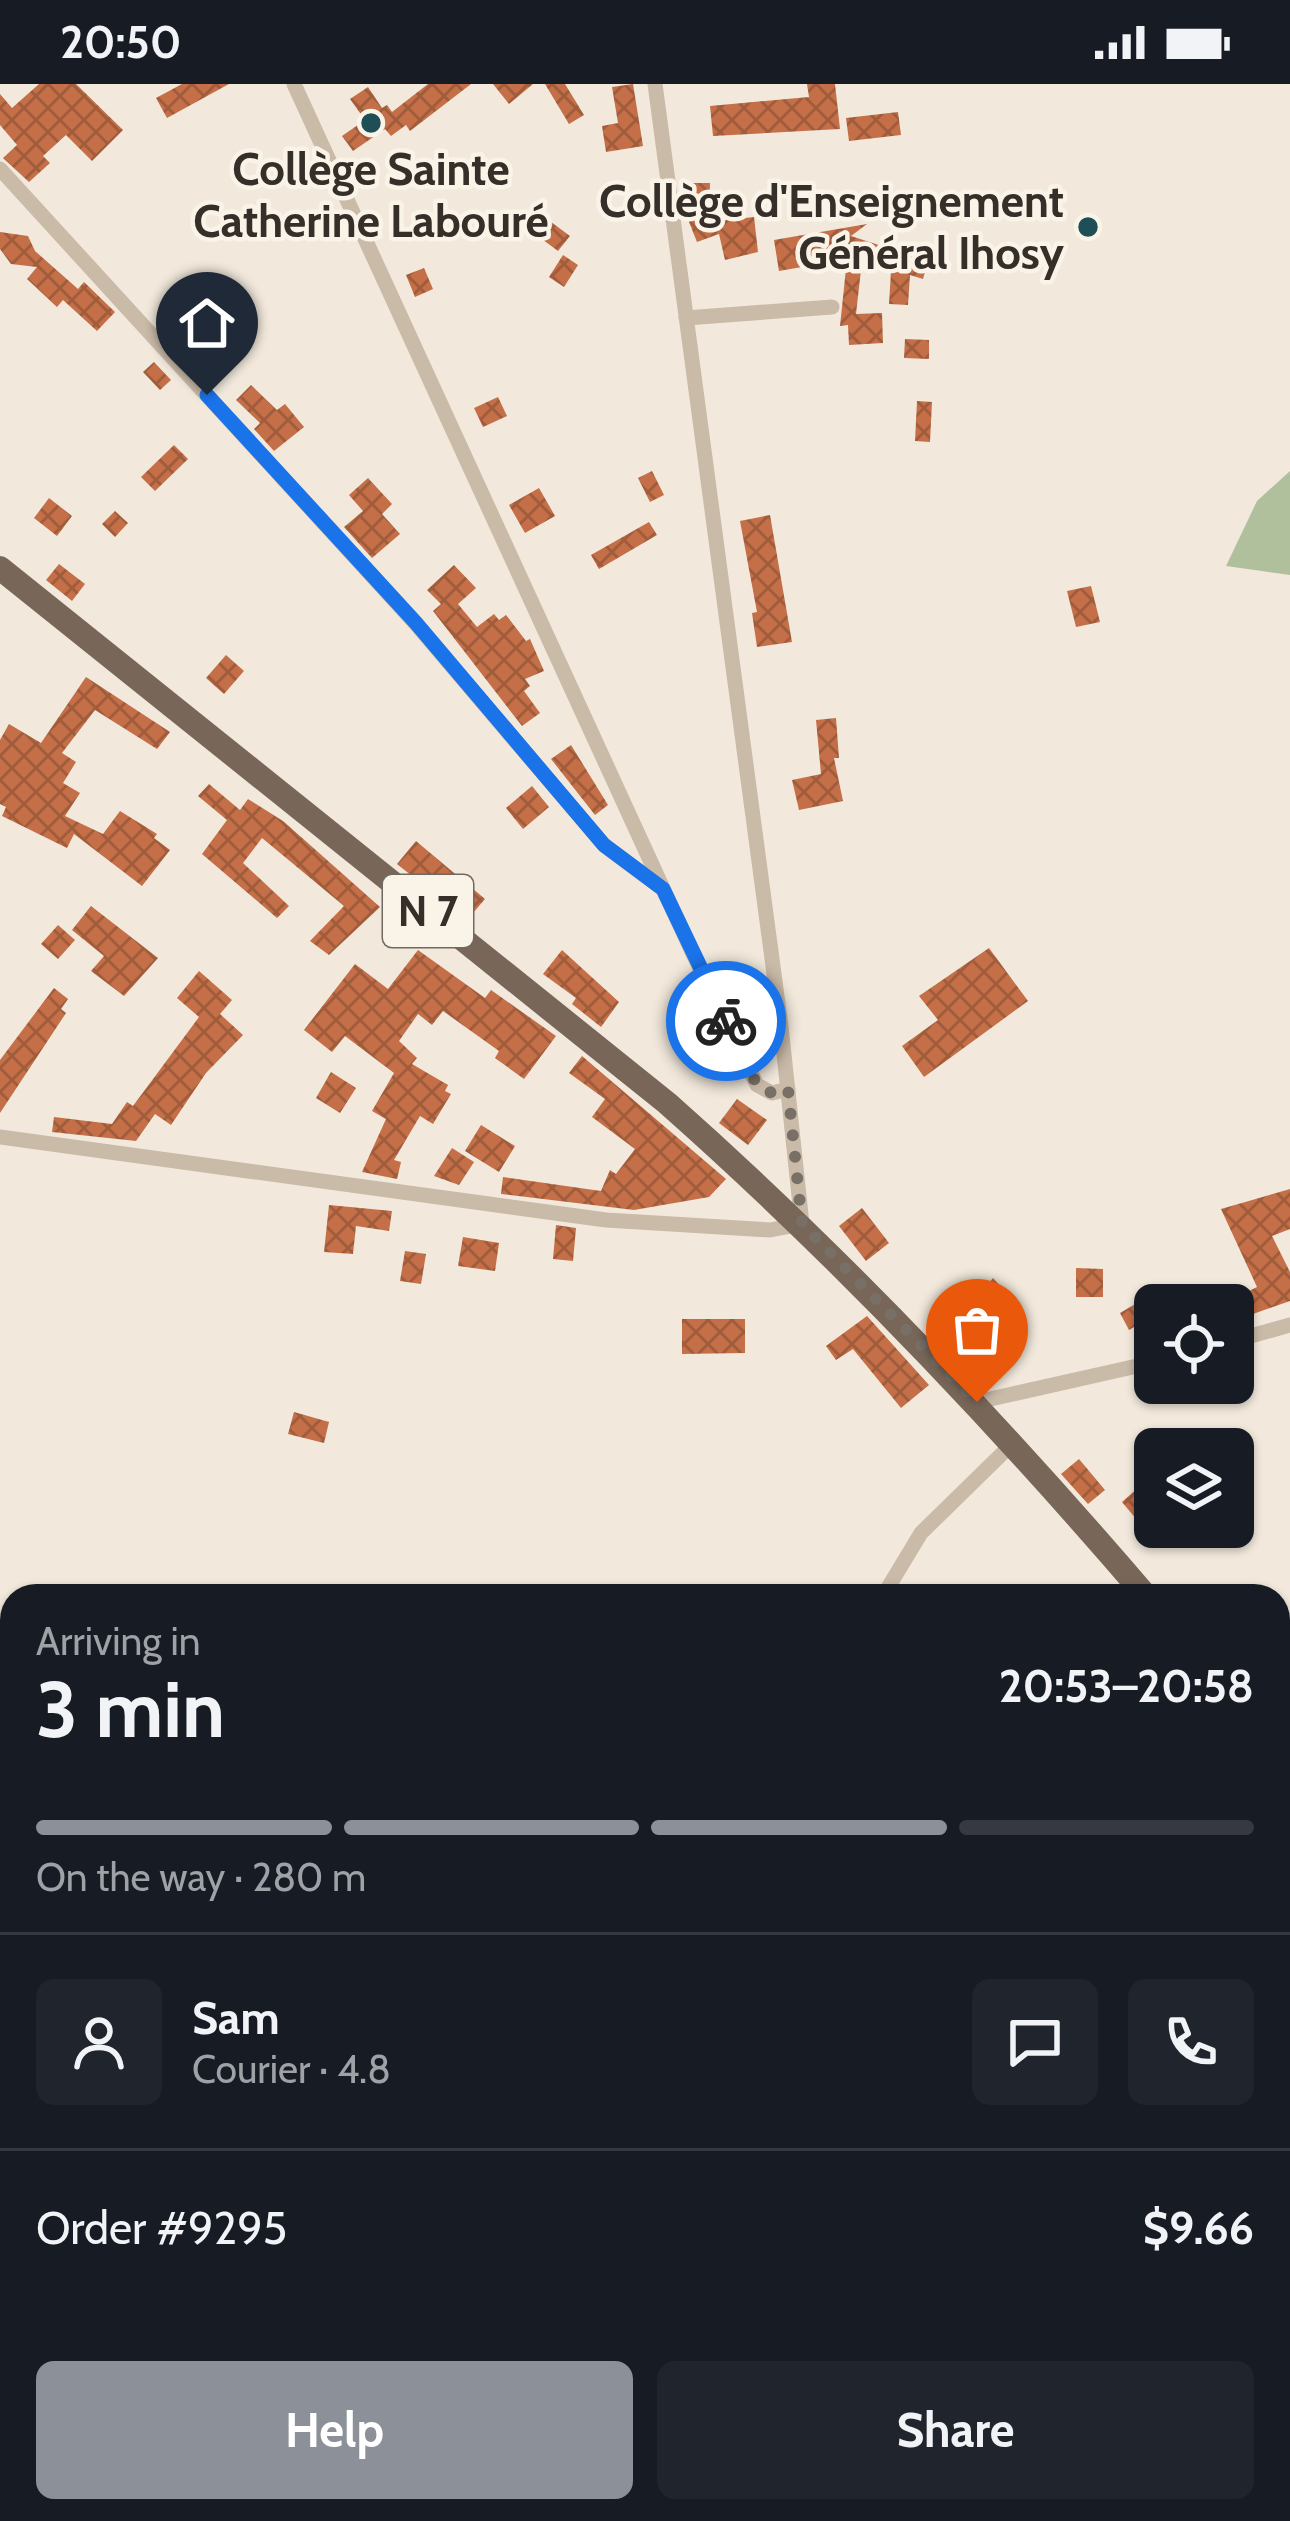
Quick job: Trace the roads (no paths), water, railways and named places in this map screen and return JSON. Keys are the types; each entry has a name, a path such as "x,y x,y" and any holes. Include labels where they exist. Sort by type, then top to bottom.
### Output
{"main road":[{"name":"N 7","path":"0,568 667,1102 802,1224 977,1402 1135,1584"}],"street":[{"path":"294,84 757,1085 772,1093 788,1089"},
{"path":"0,1137 606,1220 770,1230 802,1224 655,84"},
{"path":"0,169 416,623 604,845 663,889"},
{"path":"686,318 832,307"},
{"path":"1254,1335 1290,1325"},
{"path":"977,1402 1134,1367"},
{"path":"890,1584 921,1533 1012,1443"}],"place":[{"name":"Collège Sainte Catherine Labouré","path":"371,123"},
{"name":"Collège d'Enseignement Général Ihosy","path":"1088,227"}]}
